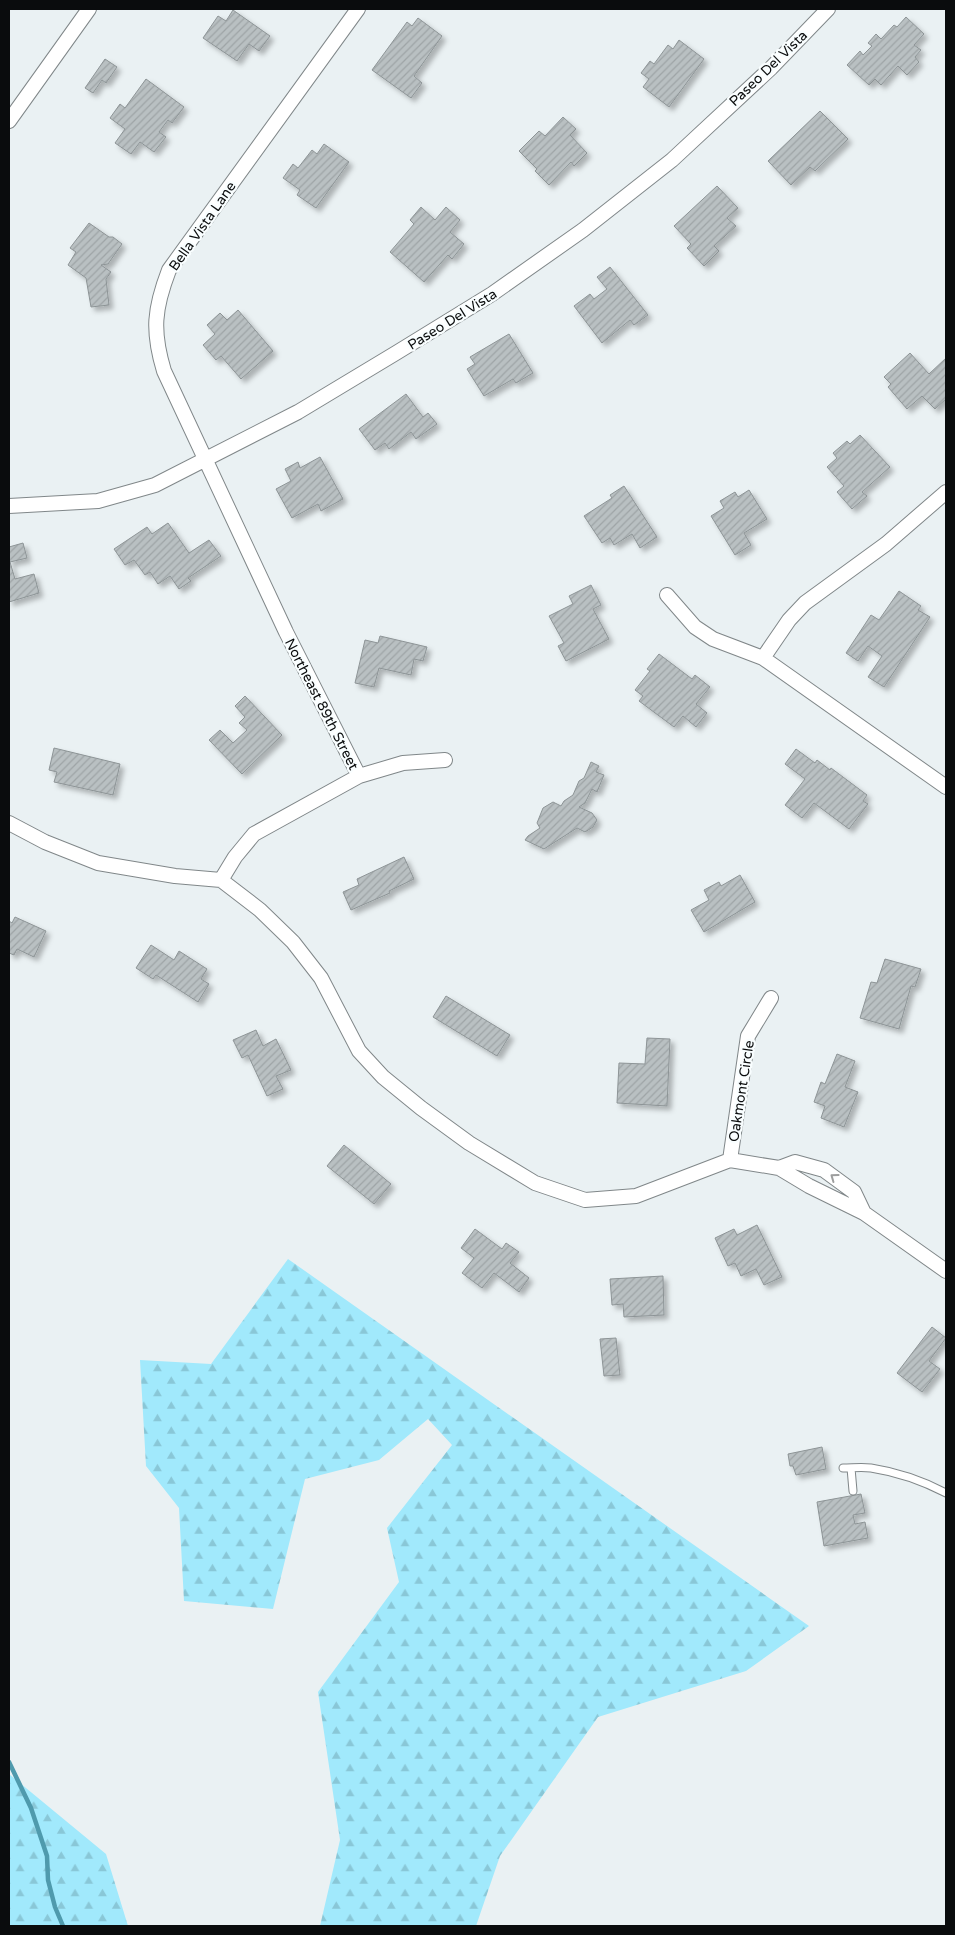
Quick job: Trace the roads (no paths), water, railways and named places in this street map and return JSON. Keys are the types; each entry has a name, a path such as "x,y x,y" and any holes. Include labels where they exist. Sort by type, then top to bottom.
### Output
{"street":[{"path":"9,121 89,9"},
{"name":"Bella Vista Lane","path":"286,632 164,371 156,345 156,321 160,295 169,270 358,9"},
{"name":"Paseo Del Vista","path":"9,506 98,501 155,485 298,412 396,353 492,294 583,230 672,160 771,68 828,9"},
{"path":"763,658 789,620 805,603 886,544 946,492"},
{"path":"668,595 695,627 713,639 763,658 946,787"},
{"name":"Northeast 89th Street","path":"286,632 359,776"},
{"path":"221,880 235,857 254,834 359,776 403,762 445,760"},
{"path":"9,823 46,842 98,863 175,876 221,880 260,910 293,942 321,978 359,1051 383,1077 469,1143 535,1183 585,1200 636,1196 730,1160 779,1168 809,1186 864,1213 946,1271"},
{"name":"Oakmont Circle","path":"730,1160 748,1036 771,998"},
{"path":"779,1168 795,1162 824,1170 854,1192 864,1213"}],"lane":[{"path":"853,1491 847,1468 870,1468 903,1476 929,1484 946,1493"}],"waterway":[{"path":"9,1762 31,1808 47,1856 48,1880 55,1907 63,1926"}]}
